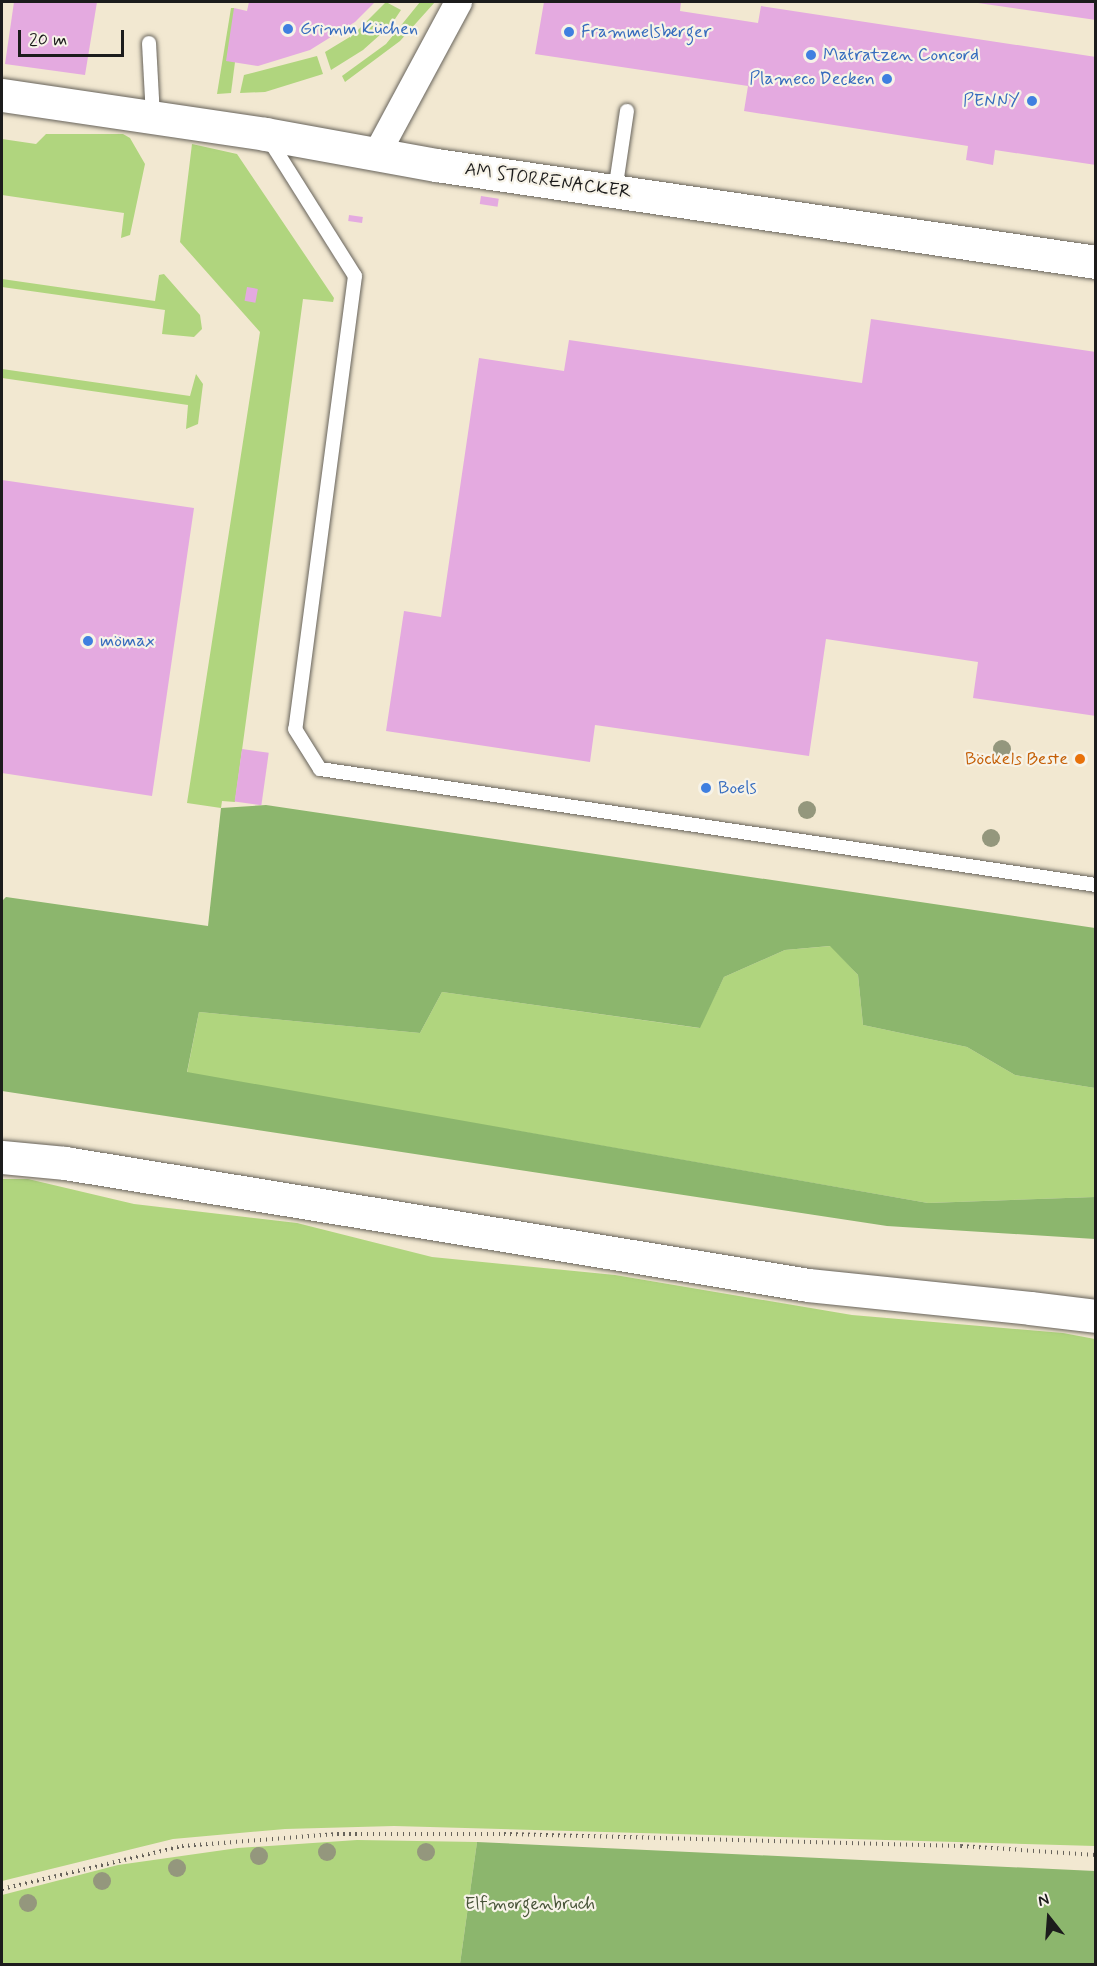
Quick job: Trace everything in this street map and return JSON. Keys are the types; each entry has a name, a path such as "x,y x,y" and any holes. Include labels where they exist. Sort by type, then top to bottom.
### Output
{"main road":[{"name":"AM STORRENACKER","path":"2,95 265,134 376,154 615,191 1095,262"},
{"path":"2,1156 65,1163 808,1286 1095,1316"},
{"path":"1030,1308 1095,1300"}],"street":[{"path":"376,154 459,2"}],"lane":[{"path":"149,43 153,118"},
{"path":"615,191 627,111"},
{"path":"265,134 355,276 295,729 320,769 1095,885"}],"path":[{"path":"2,1889 182,1846 337,1834 504,1834 961,1846 1095,1855"}],"green space":[{"path":"386,2 401,10 391,25 363,50 331,70 325,52 353,35"},
{"path":"420,2 435,2 400,41 345,82 342,76 386,44"},
{"path":"231,8 234,8 235,62 231,93 217,94"},
{"path":"317,56 323,74 265,92 240,93 244,75"},
{"path":"46,134 123,134 130,138 145,164 130,235 121,238 124,213 2,195 2,139 36,144"},
{"path":"192,144 237,154 334,298 333,302 303,299 235,802 222,801 221,808 187,803 260,332 180,242"},
{"path":"164,274 200,315 202,329 194,337 162,334 165,310 2,287 2,279 155,301 159,275"},
{"path":"2,369 190,396 196,374 203,384 198,424 186,429 188,405 2,378"},
{"path":"266,805 1095,928 1095,1088 1015,1075 967,1047 863,1025 858,975 830,946 785,950 724,977 700,1028 442,992 420,1033 199,1012 187,1072 928,1203 1095,1197 1095,1239 887,1226 2,1091 2,901 6,897 208,926 221,808"},
{"path":"831,946 858,975 863,1025 967,1047 1015,1075 1095,1088 1095,1197 928,1203 187,1073 199,1012 420,1033 442,992 699,1028 724,977 785,950"},
{"path":"2,1179 28,1179 134,1204 297,1223 432,1257 615,1275 852,1315 1063,1333 1095,1339 1095,1846 394,1826 285,1829 173,1839 2,1881"},
{"path":"357,1840 477,1842 460,1964 2,1964 2,1895 118,1865 238,1848"},
{"name":"Elfmorgenbruch","path":"477,1842 1095,1871 1095,1964 460,1964"}],"building":[{"path":"14,2 97,2 85,75 5,64"},
{"name":"Grimm Küchen","path":"249,2 375,2 355,22 310,50 258,66 226,61 234,8 247,11"},
{"path":"544,2 681,2 680,11 758,23 761,6 1096,57 1096,165 995,150 993,165 966,160 968,146 744,111 748,86 535,54"},
{"path":"1096,2 1096,20 978,3"},
{"path":"481,196 499,199 498,207 480,204"},
{"path":"349,215 363,217 362,223 348,221"},
{"path":"247,287 258,289 255,303 245,301"},
{"path":"871,319 1096,352 1096,716 973,698 978,662 826,639 809,756 595,725 590,762 386,731 404,611 441,617 479,358 564,371 569,340 862,383"},
{"name":"mömax","path":"2,480 194,508 152,796 2,773"},
{"path":"242,749 269,753 261,805 235,801"}],"place":[{"name":"Grimm Küchen","path":"288,29"},
{"name":"Frammelsberger","path":"569,32"},
{"name":"Matratzen Concord","path":"811,55"},
{"name":"Plameco Decken","path":"887,79"},
{"name":"PENNY","path":"1032,101"},
{"name":"mömax","path":"88,641"},
{"name":"Böckels Beste","path":"1080,759"},
{"name":"Boels","path":"706,788"}]}
